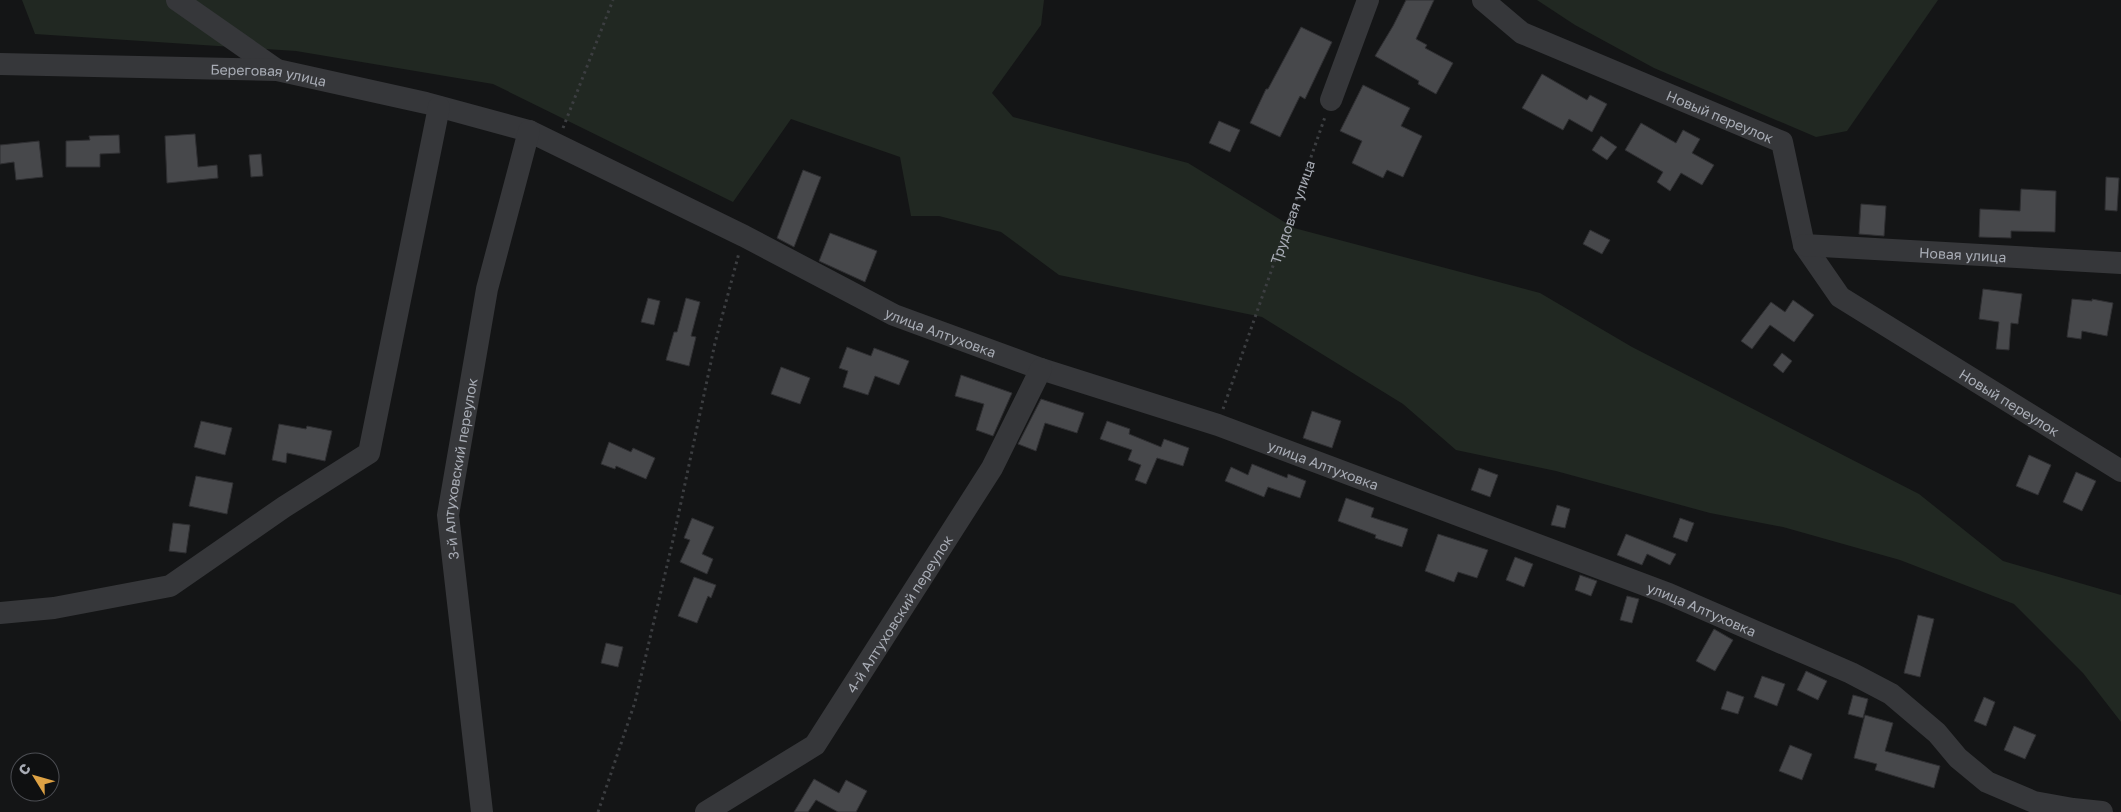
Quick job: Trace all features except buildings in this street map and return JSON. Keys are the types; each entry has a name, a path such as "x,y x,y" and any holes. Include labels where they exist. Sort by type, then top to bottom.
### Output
{"street":[{"path":"178,0 277,70"},
{"path":"1331,100 1368,0"},
{"name":"Новый переулок","path":"1483,0 1522,33 1782,142 1804,246 1840,297 2121,471"},
{"name":"Береговая улица","path":"0,64 277,70 439,107 530,131"},
{"path":"0,613 54,608 170,586 284,507 369,453 439,107"},
{"name":"улица Алтуховка","path":"530,131 744,236 894,316 1041,369 1218,425 1669,594 1842,669 1891,694 1937,733 1958,758 1987,782 2034,802 2102,812"},
{"name":"3-й Алтуховский переулок","path":"482,812 448,515 487,288 530,131"},
{"name":"Новая улица","path":"1804,246 2121,263"},
{"name":"4-й Алтуховский переулок","path":"706,812 815,745 992,468 1041,369"}],"path":[{"path":"557,145 612,0"},
{"name":"Трудовая улица","path":"1218,425 1331,100"},
{"path":"598,812 635,702 673,540 714,343 744,236"}],"shaded area":[{"path":"22,0 1044,0 1041,25 992,93 1013,117 1188,163 1294,228 1540,293 1632,347 1919,494 2003,561 2121,595 2121,722 2083,673 2014,604 1900,560 1783,527 1710,513 1556,471 1456,450 1403,404 1262,317 1059,275 1001,232 939,216 911,216 900,157 791,119 733,202 493,84 296,51 35,34"},
{"path":"1537,0 1938,0 1847,131 1816,137 1654,68 1575,25"}]}
